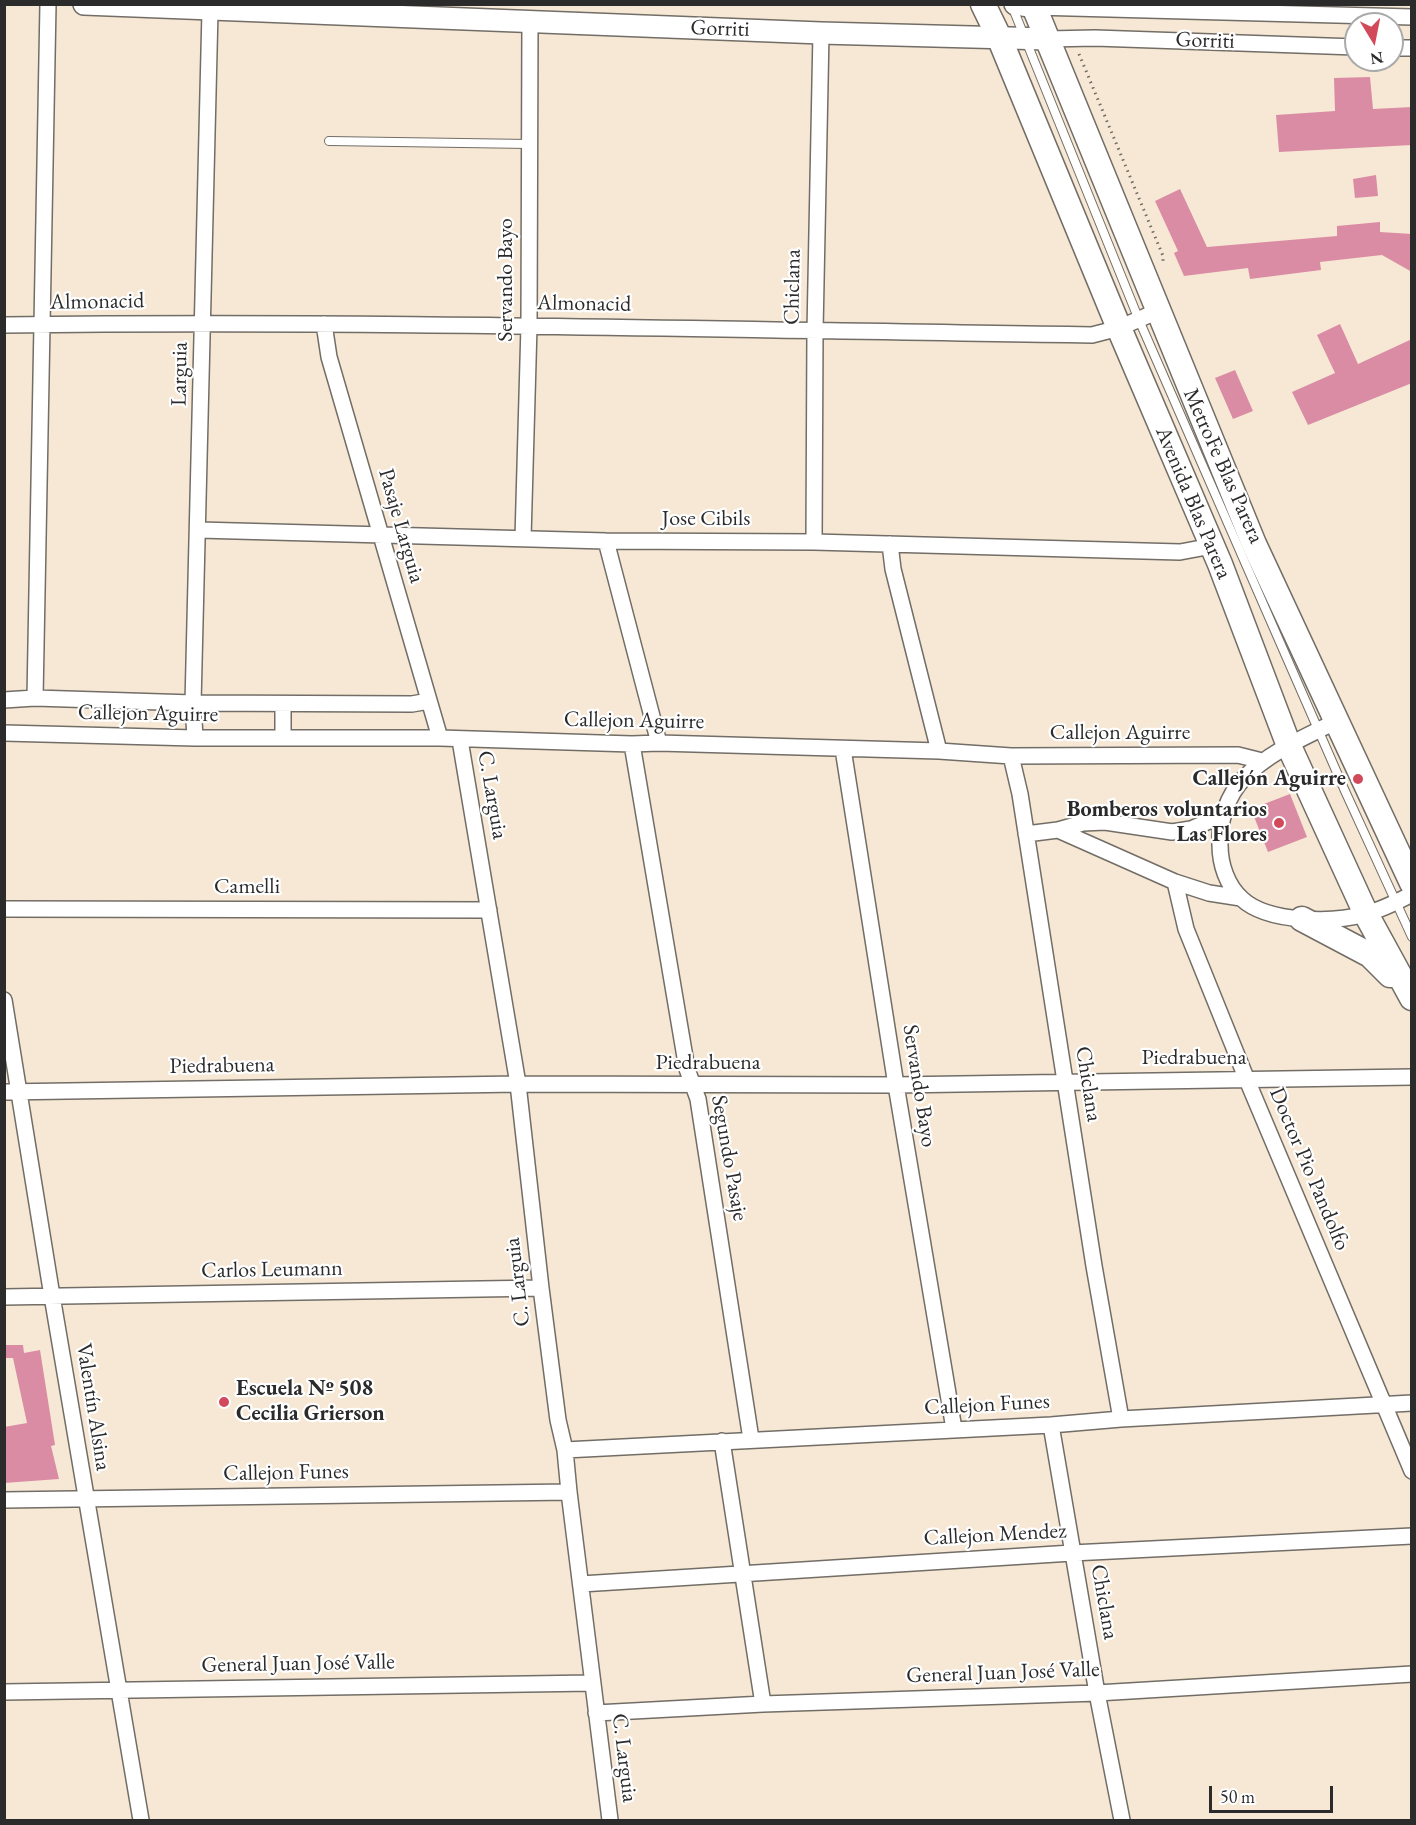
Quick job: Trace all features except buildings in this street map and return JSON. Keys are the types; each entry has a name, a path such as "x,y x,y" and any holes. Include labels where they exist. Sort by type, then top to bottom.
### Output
{"main road":[{"name":"Gorriti","path":"84,4 210,11 821,33 1036,38"},
{"name":"Avenida Blas Parera","path":"983,4 1139,320 1254,544 1328,726 1412,883"},
{"name":"Avenida Blas Parera","path":"1023,5 1139,320 1212,546 1289,746 1366,914 1412,999"},
{"path":"1302,919 1371,955 1412,999"}],"street":[{"path":"35,698 48,4"},
{"name":"Gorriti","path":"1023,5 1344,19"},
{"name":"Larguia","path":"195,738 193,703 210,11"},
{"name":"Servando Bayo","path":"523,538 529,326 530,21"},
{"name":"Chiclana","path":"814,542 815,331 821,33"},
{"name":"Gorriti","path":"1036,38 1344,46"},
{"name":"Almonacid","path":"4,325 324,324 1092,335 1139,320"},
{"name":"Pasaje Larguia","path":"324,324 329,357 440,738"},
{"name":"Jose Cibils","path":"199,530 606,541 814,542 1180,552 1212,546"},
{"path":"606,541 660,743"},
{"path":"890,544 893,569 939,750"},
{"name":"Callejon Aguirre","path":"4,700 35,698 283,704 412,704 429,701"},
{"path":"283,704 283,738"},
{"path":"1328,726 1262,761 1242,780 1223,816 1220,840 1222,865 1228,881 1240,898 1253,907 1302,919 1336,920 1366,914 1412,894"},
{"name":"Callejon Aguirre","path":"4,734 195,738 440,738 939,750 1011,756 1238,755 1262,761"},
{"name":"C. Larguia","path":"460,740 518,1084 541,1288 558,1420 565,1450 568,1492 610,1821"},
{"name":"Segundo Pasaje","path":"632,744 687,1069 698,1099 751,1439"},
{"name":"Servando Bayo","path":"843,749 954,1430"},
{"name":"Chiclana","path":"1011,756 1026,834 1121,1419"},
{"path":"1026,834 1058,830 1083,823 1104,822 1172,832 1191,829 1223,816"},
{"path":"1058,830 1175,882 1209,893 1240,898"},
{"name":"Doctor Pio Pandolfo","path":"1175,882 1186,929 1247,1080 1412,1471"},
{"name":"Camelli","path":"4,909 489,910"},
{"name":"Valentín Alsina","path":"4,1000 12,1092 52,1296 141,1821"},
{"name":"Piedrabuena","path":"12,1092 518,1084 896,1085 1412,1077"},
{"name":"Carlos Leumann","path":"4,1297 541,1288"},
{"name":"Callejon Funes","path":"565,1450 1051,1425 1412,1403"},
{"name":"Chiclana","path":"1051,1425 1097,1693 1122,1821"},
{"path":"722,1441 763,1704"},
{"name":"Callejon Funes","path":"4,1500 568,1492"},
{"name":"Callejon Mendez","path":"581,1584 1072,1553 1412,1536"},
{"name":"General Juan José Valle","path":"596,1713 763,1704 1097,1693 1412,1674"},
{"name":"General Juan José Valle","path":"4,1692 592,1683"}],"lane":[{"path":"329,141 529,144"},
{"path":"1328,726 1396,902 1412,937"}],"path":[{"path":"1073,40 1163,256 1163,266"}],"place":[{"name":"Callejón Aguirre","path":"1358,779"},
{"name":"Bomberos voluntarios Las Flores","path":"1279,823"},
{"name":"Escuela Nº 508 Cecilia Grierson","path":"224,1402"}]}
